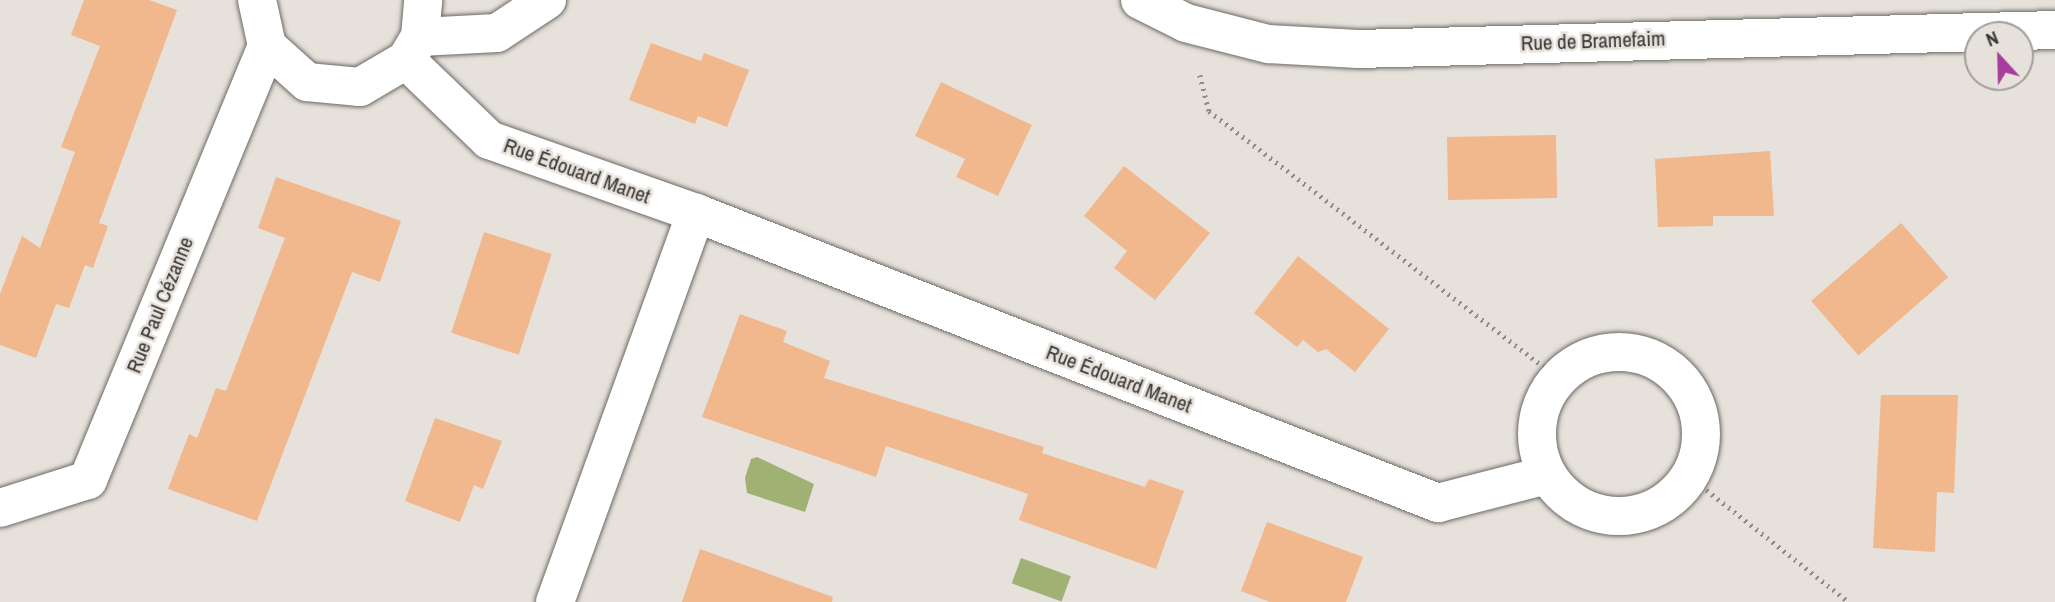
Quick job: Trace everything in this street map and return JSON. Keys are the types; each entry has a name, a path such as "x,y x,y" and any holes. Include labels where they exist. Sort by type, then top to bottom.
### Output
{"street":[{"path":"257,0 267,46 307,82 360,88 416,32 497,33 547,0"},
{"name":"Rue de Bramefaim","path":"1140,0 1186,23 1268,44 1358,49 1903,15 2055,30"},
{"name":"Rue Édouard Manet","path":"416,32 489,140 695,214 1438,503 1547,475"},
{"name":"Rue Paul Cézanne","path":"0,508 88,480 267,46"},
{"path":"555,602 695,214"},
{"path":"1605,352 1632,352 1669,369 1695,399 1702,425 1700,452 1690,477 1671,499 1647,512 1618,517 1590,512 1566,497 1547,475 1538,451 1537,425 1544,400 1558,378 1579,362 1605,352"}],"path":[{"path":"1186,23 1209,111 1558,378"},
{"path":"1690,477 1849,602"}],"shaded area":[{"path":"757,457 814,484 805,512 747,493 745,478 751,459"},
{"path":"1021,558 1071,576 1062,601 1012,583"}],"building":[{"path":"84,0 149,0 177,10 99,223 108,226 93,268 85,265 69,308 56,304 36,358 0,345 0,294 22,236 40,248 75,152 61,147 100,46 71,35"},
{"path":"651,43 701,61 704,53 749,70 727,127 698,116 695,124 629,100"},
{"path":"941,82 1032,125 998,196 956,177 965,159 915,136"},
{"path":"1556,135 1557,198 1448,200 1447,137"},
{"path":"1770,151 1774,216 1713,216 1713,226 1658,227 1655,159"},
{"path":"1124,166 1210,233 1155,300 1114,268 1127,251 1084,216"},
{"path":"276,177 401,221 380,282 352,272 257,521 168,489 189,434 197,438 216,388 226,391 285,238 258,228"},
{"path":"1901,223 1948,277 1858,355 1811,301"},
{"path":"484,232 552,254 519,355 451,333"},
{"path":"1298,256 1389,329 1355,372 1326,349 1318,352 1303,340 1297,347 1254,313"},
{"path":"740,314 787,331 783,342 830,361 824,378 1044,447 1042,453 1145,487 1149,479 1184,491 1156,569 1019,520 1028,494 886,446 876,477 702,417"},
{"path":"1881,395 1958,395 1954,493 1937,492 1935,552 1873,548"},
{"path":"435,418 502,441 483,489 474,485 460,522 405,501"},
{"path":"1267,522 1363,557 1346,602 1270,602 1241,591"},
{"path":"700,549 833,597 832,602 682,602"}]}
